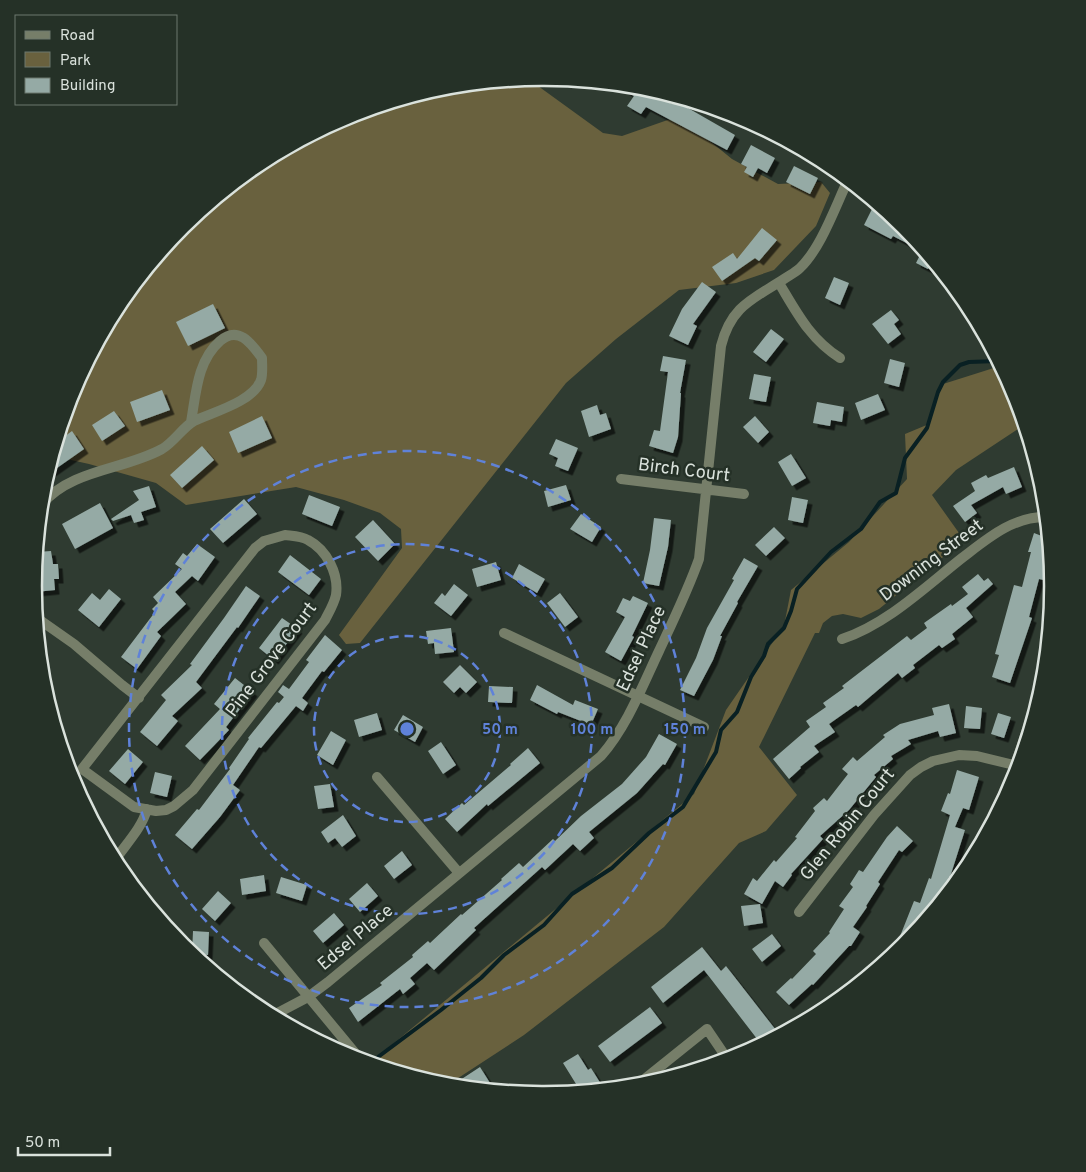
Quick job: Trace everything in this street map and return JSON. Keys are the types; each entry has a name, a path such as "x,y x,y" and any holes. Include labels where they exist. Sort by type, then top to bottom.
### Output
{"street":[{"name":"Edsel Place","path":"280,1011 328,982 600,756 614,741 638,696 690,583 699,559 723,338 734,316 746,303 799,269 810,257 845,187"},
{"path":"779,283 816,340 840,358"},
{"path":"51,497 72,482 162,449 191,422 250,396 261,380 262,358 251,343 238,335 226,336 212,347 203,362 197,383 191,422"},
{"name":"Birch Court","path":"621,479 744,494"},
{"name":"Downing Street","path":"842,639 872,627 993,534 1025,518 1038,517"},
{"name":"Pine Grove Court","path":"285,535 307,539 322,550 331,566 336,585 336,596 325,620 193,790 184,799 166,810 156,811 134,807 82,768 140,698 255,548 264,541 285,535"},
{"path":"44,623 74,644 140,698"},
{"path":"504,633 704,727"},
{"name":"Glen Robin Court","path":"799,912 874,815 910,775 921,767 933,761 959,755 977,756 1010,764"},
{"path":"377,777 459,873"},
{"path":"120,853 145,816 147,809"},
{"path":"264,944 351,1048"},
{"path":"650,1075 707,1028 723,1053"}],"green space":[{"path":"538,86 603,133 622,136 679,116 732,159 778,184 821,182 830,193 816,226 774,270 736,283 679,290 616,339 566,383 360,643 346,644 339,635 402,548 401,529 380,513 344,500 296,487 186,505 156,483 60,457 69,425 94,365 127,308 146,281 189,232 238,189 265,170 322,137 382,112 445,95 478,90"},
{"path":"993,368 1018,429 956,470 932,495 964,540 879,609 861,618 843,614 832,616 823,623 819,633 815,633 759,747 797,795 766,831 739,843 664,927 524,1035 457,1079 413,1069 376,1058 694,794 726,710 784,626 791,590 849,542 907,479 905,434 929,424 940,385"}],"building":[{"path":"630,93 686,107 735,135 727,150 646,107 641,114 627,106 634,96"},
{"path":"751,145 775,158 767,173 758,168 753,177 744,172 747,167 741,164"},
{"path":"794,166 818,178 810,194 786,182"},
{"path":"872,209 908,244 893,236 891,239 864,225"},
{"path":"762,228 777,240 759,261 755,258 722,281 712,267 733,253 737,259"},
{"path":"919,256 929,268 928,269 916,263"},
{"path":"834,277 849,283 840,305 825,298"},
{"path":"702,282 716,292 693,324 697,326 688,345 669,336 682,309"},
{"path":"213,304 225,328 188,346 176,322"},
{"path":"891,310 899,320 894,324 901,334 888,344 872,324"},
{"path":"771,329 784,339 766,362 753,352"},
{"path":"663,356 686,360 680,393 678,437 673,453 649,446 654,430 660,431 668,372 660,371"},
{"path":"890,359 905,363 899,387 884,383"},
{"path":"754,374 771,377 766,402 749,399"},
{"path":"162,390 170,410 137,422 130,402"},
{"path":"878,394 885,410 861,420 855,403"},
{"path":"817,402 844,407 842,422 831,420 830,426 813,423"},
{"path":"597,405 600,415 606,413 611,429 589,437 581,411"},
{"path":"114,411 125,426 102,441 92,425"},
{"path":"262,416 272,438 238,453 229,432"},
{"path":"755,416 769,432 758,443 743,427"},
{"path":"72,431 84,449 57,468 60,456 66,435"},
{"path":"556,439 578,448 568,471 555,466 558,458 549,454"},
{"path":"202,446 214,460 182,488 170,475"},
{"path":"791,454 806,478 792,486 778,462"},
{"path":"1014,467 1022,487 1006,494 1003,487 971,505 977,513 965,522 953,506 975,491 971,483 986,475 988,478"},
{"path":"566,485 571,500 548,507 544,491"},
{"path":"149,486 156,507 141,512 144,520 134,523 131,515 113,521 111,519 139,500 133,491"},
{"path":"309,495 340,507 332,526 302,514"},
{"path":"792,497 808,500 803,523 788,520"},
{"path":"244,499 257,514 223,543 210,529"},
{"path":"100,503 113,528 75,549 62,524"},
{"path":"581,514 601,527 592,542 570,529"},
{"path":"654,518 671,520 668,547 659,586 643,583"},
{"path":"373,520 395,544 378,561 355,537"},
{"path":"774,527 785,538 766,556 755,545"},
{"path":"1034,533 1040,535 1044,580 1039,579 1029,617 1032,618 1010,683 992,677 999,655 995,654 1014,585 1022,587 1031,552 1028,552"},
{"path":"197,544 215,557 198,581 192,576 175,592 186,604 157,632 161,636 137,669 121,657 155,612 152,609 158,603 153,597 182,569 175,564 183,553 187,556"},
{"path":"44,551 51,551 53,564 58,564 59,579 54,579 55,590 42,591"},
{"path":"290,555 321,579 309,595 278,572"},
{"path":"744,558 758,566 720,636 722,636 713,660 694,696 680,690 696,658 707,628"},
{"path":"496,562 501,580 477,587 472,569"},
{"path":"519,564 545,579 537,593 512,578"},
{"path":"978,574 984,581 988,578 993,584 966,608 973,617 952,634 955,639 942,648 939,645 913,665 915,668 902,678 898,673 858,707 856,705 829,724 835,732 814,746 819,752 800,767 789,779 773,759 810,727 806,721 826,707 823,703 844,688 842,686 907,636 911,640 927,628 924,623 968,594 962,587"},
{"path":"454,584 468,595 451,616 434,603 442,593 445,596"},
{"path":"246,586 260,596 196,682 202,688 172,716 178,721 157,746 140,732 166,700 161,695 192,665 190,664"},
{"path":"109,589 121,599 99,627 78,610 92,593 100,600"},
{"path":"560,593 578,617 565,627 547,603"},
{"path":"633,596 648,603 632,636 634,637 621,661 605,652 625,617 616,612 623,598 630,601"},
{"path":"282,618 298,629 274,660 259,648"},
{"path":"451,628 454,652 435,654 434,643 428,644 426,631"},
{"path":"325,635 342,650 324,672 322,671 302,698 308,703 303,711 296,706 261,748 259,747 233,785 240,790 220,817 192,849 175,835 197,809 199,810 230,769 248,738 277,702 279,703 284,697 278,692 283,685 289,689 309,662 306,660"},
{"path":"460,665 477,682 466,693 460,687 454,693 443,682"},
{"path":"235,678 253,692 226,727 229,730 200,760 185,746 220,709 214,704"},
{"path":"537,685 573,705 575,700 598,709 591,725 558,712 557,714 530,700"},
{"path":"489,686 513,687 512,703 488,702"},
{"path":"949,704 956,733 940,737 938,731 908,740 911,744 891,756 893,759 874,775 876,777 849,810 820,836 823,839 791,874 783,887 775,881 762,904 744,894 753,878 757,881 774,860 776,862 797,838 795,837 815,811 813,808 824,798 827,801 848,774 842,769 853,757 857,761 885,737 883,735 900,724 934,715 932,708"},
{"path":"966,706 982,708 980,729 964,728"},
{"path":"377,713 382,730 359,737 354,720"},
{"path":"998,713 1011,717 1004,738 991,734"},
{"path":"403,715 423,727 415,742 394,730"},
{"path":"331,731 346,740 333,765 317,755"},
{"path":"659,734 677,744 665,765 663,764 637,793 589,832 594,838 580,851 573,844 545,870 542,867 474,928 476,930 434,970 427,963 410,978 415,984 403,994 400,989 358,1022 349,1008 382,985 380,983 413,957 412,955 428,941 430,943 519,863 523,867 553,839 555,841 581,816 622,784 646,757"},
{"path":"441,742 456,765 443,774 428,751"},
{"path":"528,748 540,763 488,806 487,804 457,832 445,819 462,803 464,805 511,765"},
{"path":"128,749 143,762 125,784 109,771"},
{"path":"957,770 979,777 969,810 963,808 955,827 965,830 950,877 900,937 914,901 920,903 929,878 931,879 950,815 941,811 948,793 950,794"},
{"path":"155,772 172,776 167,797 150,793"},
{"path":"330,784 334,807 318,809 314,786"},
{"path":"343,815 356,836 342,847 335,838 328,843 321,832"},
{"path":"897,826 913,841 902,852 899,850 878,882 880,884 853,927 860,932 851,946 813,985 789,1005 776,992 792,979 816,954 813,951 830,933 844,909 839,906 853,887 850,884 859,870 863,872 887,837"},
{"path":"402,851 412,865 394,879 384,866"},
{"path":"264,875 266,891 242,895 240,879"},
{"path":"281,877 307,885 302,901 276,893"},
{"path":"367,883 378,896 360,912 349,899"},
{"path":"218,891 231,903 215,921 202,909"},
{"path":"760,904 763,923 744,926 741,906"},
{"path":"334,913 344,925 323,943 313,931"},
{"path":"193,931 209,932 208,955 205,955 192,943"},
{"path":"772,934 781,946 762,962 752,949"},
{"path":"702,947 721,971 726,966 775,1029 757,1038 704,970 663,1003 651,987"},
{"path":"650,1007 662,1023 610,1062 598,1046"},
{"path":"578,1054 588,1070 591,1068 600,1083 577,1085 563,1063"},
{"path":"480,1067 490,1083 478,1082 461,1079"}],"waterway":[{"path":"377,1058 481,978 504,955 544,925 572,894 612,868 649,833 683,807 716,752 721,730 737,712 751,677 764,656 768,644 784,628 797,589 831,552 861,529 880,502 896,493 905,458 927,428 943,382 960,365 969,362 990,361"}]}
